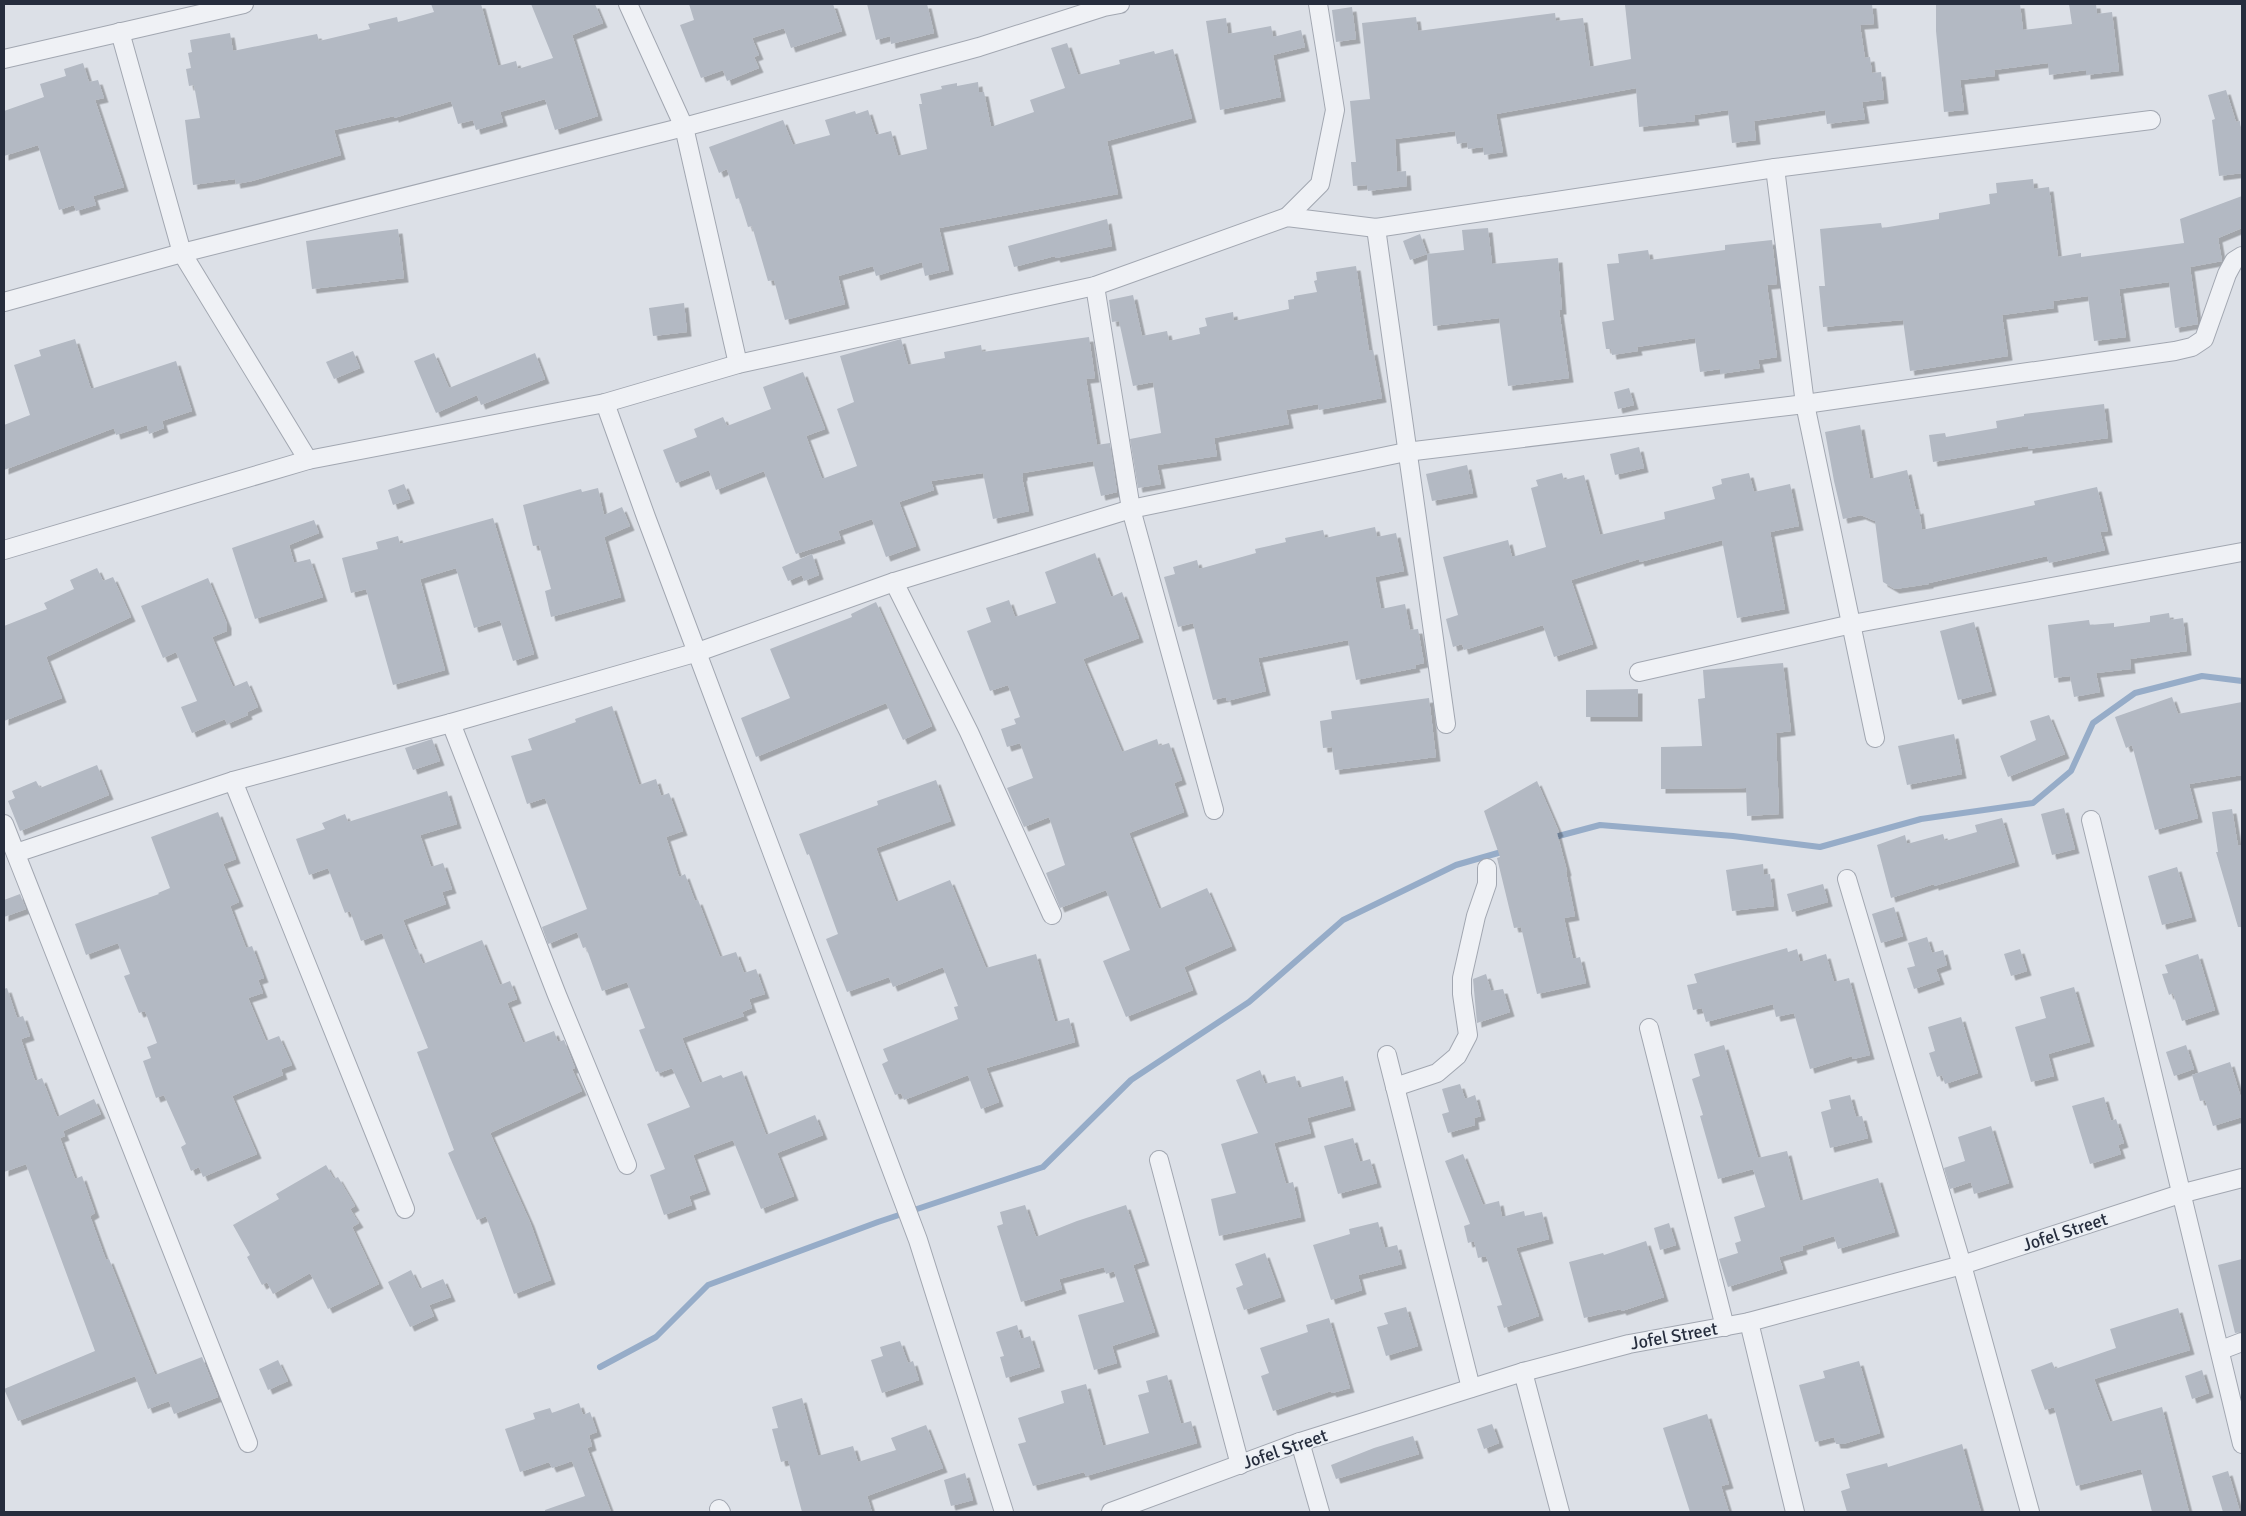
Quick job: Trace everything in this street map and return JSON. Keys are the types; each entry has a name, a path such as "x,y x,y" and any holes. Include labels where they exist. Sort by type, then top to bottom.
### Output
{"street":[{"path":"4,59 244,4"},
{"path":"628,4 684,127 738,364"},
{"path":"4,302 182,253 684,127 979,47 1104,7 1120,4"},
{"path":"1287,218 1320,184 1335,110 1318,4"},
{"path":"120,32 182,253 308,460"},
{"path":"4,550 308,460 605,403 738,364 1095,286 1287,218 1376,228 1775,168 2151,120"},
{"path":"1775,168 1805,404 1875,738"},
{"path":"1376,228 1406,452 1446,724"},
{"path":"16,853 233,781 451,723 698,652 894,582 1131,509 1406,452 1805,404 2192,347 2204,339 2227,274 2234,261 2242,256"},
{"path":"1095,286 1131,509 1214,810"},
{"path":"605,403 646,517 918,1240 1004,1512"},
{"path":"1639,672 1852,624 2242,552"},
{"path":"894,582 969,732 1052,915"},
{"path":"451,723 557,995 627,1165"},
{"path":"233,781 405,1210"},
{"path":"2091,820 2180,1194 2221,1350 2242,1444"},
{"path":"4,824 248,1443"},
{"path":"1396,1087 1437,1073 1457,1056 1468,1035 1462,994 1462,978 1476,916 1487,884 1487,868"},
{"path":"1847,879 1962,1265 2030,1512"},
{"path":"1649,1028 1725,1327"},
{"path":"1387,1055 1471,1388"},
{"path":"1159,1160 1240,1465"},
{"name":"Jofel Street","path":"1111,1512 1300,1442 1523,1372 1630,1344 1749,1322 1962,1265 2180,1194 2242,1178"},
{"path":"1749,1322 1795,1512"},
{"path":"2221,1350 2242,1342"},
{"path":"1523,1372 1560,1512"},
{"path":"1300,1442 1320,1512"}],"building":[{"path":"431,4 481,4 498,66 516,61 518,69 553,58 531,4 595,4 603,23 572,35 598,116 555,130 545,99 500,112 503,122 476,130 473,120 458,124 451,101 394,118 394,116 334,130 341,155 252,181 236,184 235,179 193,185 185,120 200,118 194,85 189,86 186,69 191,68 188,53 192,52 190,40 230,33 233,51 317,34 319,41 370,29 368,24 397,17 398,22 434,12"},
{"path":"689,4 833,4 842,31 791,48 784,28 752,38 759,55 754,57 759,68 727,81 723,70 701,78 680,25 694,20"},
{"path":"867,4 927,4 934,33 891,44 890,36 876,40"},
{"path":"1872,4 1874,24 1860,25 1865,58 1870,57 1872,73 1881,72 1884,99 1862,102 1865,119 1827,124 1825,110 1754,121 1756,140 1732,143 1728,110 1694,115 1695,121 1639,127 1636,88 1496,114 1503,152 1484,155 1483,147 1468,149 1467,142 1457,144 1455,131 1395,139 1397,172 1406,171 1407,186 1368,191 1367,185 1353,186 1351,162 1356,162 1350,101 1370,99 1362,23 1416,17 1418,31 1555,13 1556,21 1583,18 1590,67 1631,59 1625,5"},
{"path":"1936,4 2020,4 2023,30 2072,24 2069,4 2096,4 2097,14 2112,12 2119,71 2086,75 2086,70 2049,75 2048,63 1994,70 1995,76 1960,80 1964,110 1944,112 1936,31"},
{"path":"1352,7 1356,39 1336,42 1332,10"},
{"path":"1226,18 1228,34 1271,26 1273,37 1301,30 1305,47 1273,55 1281,97 1220,110 1206,21"},
{"path":"1067,43 1078,75 1120,64 1119,60 1154,51 1155,54 1173,49 1192,118 1107,141 1118,194 939,228 949,270 925,276 922,262 876,276 873,266 838,276 845,304 785,320 774,280 768,281 752,226 748,227 739,198 736,199 727,169 719,173 709,147 783,120 793,145 830,135 825,120 855,111 856,114 868,110 876,135 891,131 898,156 927,149 919,104 922,104 920,94 942,89 941,86 957,83 957,86 978,82 979,92 984,92 991,127 1034,112 1030,100 1065,88 1051,48"},
{"path":"83,63 89,82 98,80 104,98 95,100 124,187 93,196 96,205 76,211 74,205 59,210 38,145 4,156 4,111 44,97 40,84 66,76 64,69"},
{"path":"2226,90 2236,122 2240,121 2242,173 2219,176 2212,120 2215,119 2208,95"},
{"path":"2033,179 2034,189 2049,187 2058,257 2081,253 2081,257 2184,243 2180,219 2242,196 2242,228 2218,238 2222,261 2190,267 2198,324 2175,328 2169,282 2119,289 2126,337 2094,341 2088,296 2053,301 2054,308 2002,315 2008,356 1910,371 1903,320 1823,327 1819,286 1825,286 1820,229 1881,223 1882,228 1939,219 1939,213 1990,204 1989,194 1997,193 1996,183"},
{"path":"1107,219 1112,246 1056,258 1055,256 1014,267 1008,246"},
{"path":"1488,228 1492,264 1558,258 1562,310 1559,310 1569,378 1508,386 1499,318 1433,326 1427,254 1464,250 1462,230"},
{"path":"398,229 404,278 312,289 306,241"},
{"path":"1420,234 1427,254 1410,260 1403,241"},
{"path":"1772,240 1777,284 1767,285 1777,357 1758,360 1760,368 1720,374 1720,369 1700,372 1695,338 1637,347 1638,351 1612,355 1611,349 1606,349 1602,322 1614,320 1607,264 1619,263 1618,254 1648,250 1650,260 1725,250 1725,245"},
{"path":"1356,266 1369,351 1373,350 1382,398 1319,410 1318,404 1286,410 1289,424 1214,438 1217,456 1157,465 1161,484 1138,488 1130,439 1161,433 1153,382 1133,386 1119,321 1112,322 1109,300 1133,295 1142,336 1167,331 1169,341 1200,334 1199,328 1207,326 1205,318 1233,312 1234,321 1289,309 1288,300 1294,299 1294,296 1317,292 1314,281 1317,280 1316,272"},
{"path":"684,303 687,332 653,336 649,308"},
{"path":"1089,337 1095,378 1086,379 1097,445 1110,443 1117,492 1101,496 1093,461 1023,473 1022,477 1029,511 993,519 983,473 931,481 934,490 899,502 916,546 886,557 872,519 838,531 841,539 796,554 764,471 716,490 709,470 676,483 663,450 697,437 694,429 723,417 727,426 771,409 763,387 803,372 825,429 806,436 822,479 857,466 837,409 854,402 840,356 901,339 908,365 945,358 944,352 981,345 982,352"},
{"path":"75,339 91,389 176,361 192,411 162,421 164,428 149,434 147,425 116,435 114,428 4,470 4,425 30,415 14,365 41,356 39,350"},
{"path":"353,351 360,368 334,379 326,362"},
{"path":"434,353 449,388 535,353 545,379 481,405 477,395 436,413 414,361"},
{"path":"1629,388 1634,405 1618,409 1614,392"},
{"path":"2104,404 2108,438 2028,449 2028,446 1933,462 1929,435 1945,433 1946,437 1997,428 1996,421 2024,416 2024,414"},
{"path":"1860,425 1870,479 1907,470 1916,510 1919,509 1922,530 2035,505 2034,501 2097,487 2108,531 2100,532 2105,550 2049,563 2047,556 1929,584 1895,589 1883,582 1875,521 1861,515 1843,519 1834,481 1825,432"},
{"path":"1639,447 1644,468 1615,475 1610,454"},
{"path":"1467,465 1473,493 1432,501 1426,474"},
{"path":"1562,473 1564,480 1584,475 1600,535 1665,519 1664,512 1715,499 1712,487 1722,484 1721,479 1749,473 1754,492 1790,484 1799,526 1770,532 1785,609 1737,618 1722,540 1640,562 1639,559 1571,580 1593,644 1554,657 1543,625 1464,650 1462,644 1453,647 1446,619 1458,615 1443,557 1508,540 1512,557 1546,547 1531,488 1538,486 1536,480"},
{"path":"404,484 410,499 393,505 388,490"},
{"path":"598,488 604,515 622,507 630,526 604,537 621,597 551,617 545,591 551,589 539,545 533,546 523,505 581,489 582,492"},
{"path":"493,518 534,654 513,661 500,620 474,628 456,568 420,579 445,670 393,685 366,589 351,593 342,558 378,549 376,542 398,536 400,544"},
{"path":"314,520 319,533 289,545 294,563 310,559 323,597 255,619 232,548"},
{"path":"1375,527 1377,537 1396,533 1404,571 1375,577 1381,609 1405,604 1410,630 1418,629 1424,663 1415,665 1416,668 1356,680 1348,640 1258,658 1266,691 1227,701 1226,697 1213,700 1193,623 1178,627 1164,577 1175,574 1173,567 1197,560 1199,569 1256,553 1255,549 1286,542 1285,538 1323,530 1325,538"},
{"path":"1095,553 1111,597 1122,592 1139,638 1083,659 1122,752 1157,739 1159,746 1169,743 1182,780 1174,783 1184,812 1129,833 1159,909 1207,888 1232,946 1184,967 1193,990 1126,1017 1103,961 1130,950 1106,890 1060,908 1046,873 1065,865 1049,817 1024,827 1007,788 1033,778 1020,743 1007,747 1001,729 1016,724 1014,719 1020,717 1008,685 990,691 967,631 991,622 986,608 1009,600 1015,617 1056,603 1045,572"},
{"path":"812,554 819,575 804,581 802,575 788,581 782,567"},
{"path":"97,568 103,581 113,577 131,617 46,657 62,698 4,721 4,626 47,609 44,603 74,589 70,580"},
{"path":"208,578 227,624 227,631 212,637 233,687 247,681 258,707 247,712 248,715 227,724 225,719 192,733 181,707 197,701 176,652 163,658 141,606"},
{"path":"876,602 932,726 903,740 886,703 756,757 741,718 790,698 770,649 852,617 851,614"},
{"path":"2169,613 2170,620 2183,618 2187,651 2130,659 2131,669 2096,673 2100,692 2074,697 2070,676 2054,678 2048,625 2089,620 2090,625 2114,623 2114,627 2150,622 2150,616"},
{"path":"1974,622 1992,691 1958,700 1940,631"},
{"path":"1783,663 1791,731 1776,733 1779,814 1747,816 1746,788 1661,789 1661,747 1702,746 1698,699 1705,698 1703,670"},
{"path":"1638,689 1638,717 1586,717 1586,690"},
{"path":"2172,697 2178,714 2242,702 2242,775 2189,784 2198,818 2155,830 2132,745 2126,748 2115,717"},
{"path":"1429,698 1436,757 1335,770 1332,747 1323,748 1320,721 1332,719 1331,711"},
{"path":"612,706 639,785 656,779 661,796 669,793 683,831 666,837 679,877 685,874 695,901 698,900 720,957 736,952 744,973 756,969 765,994 749,999 752,1008 742,1012 744,1016 682,1038 700,1083 721,1075 723,1078 742,1071 766,1135 815,1115 823,1135 777,1153 794,1196 761,1209 733,1140 693,1155 706,1190 689,1196 692,1205 664,1215 650,1175 665,1169 647,1124 690,1107 672,1068 659,1073 658,1071 656,1072 639,1030 645,1028 627,982 602,991 586,947 583,948 577,932 548,944 542,927 587,909 545,798 527,804 511,756 532,750 528,739 576,722 575,719"},
{"path":"2049,715 2065,754 2008,777 2000,756 2036,740 2030,721"},
{"path":"1954,734 1962,774 1907,785 1898,746"},
{"path":"432,739 440,761 413,770 405,748"},
{"path":"97,765 109,795 20,831 8,801 15,798 12,791 36,781 40,788"},
{"path":"936,780 951,821 876,848 896,902 950,880 986,968 1036,954 1055,1022 1069,1018 1075,1042 986,1068 999,1102 981,1109 968,1075 904,1100 901,1093 895,1095 882,1064 888,1061 883,1049 958,1019 954,1007 958,1006 943,967 893,987 889,977 847,992 826,939 838,934 809,854 807,855 799,834 878,805 877,801"},
{"path":"1537,781 1559,832 1557,833 1567,871 1575,916 1564,918 1573,959 1580,957 1586,983 1537,994 1521,927 1514,928 1497,858 1500,857 1484,811"},
{"path":"447,791 457,824 420,835 431,867 443,863 452,889 442,892 446,904 403,920 415,950 417,949 423,964 482,940 500,985 510,981 517,999 507,1003 523,1043 554,1031 558,1042 564,1040 575,1068 572,1069 582,1091 490,1133 530,1222 551,1280 514,1294 486,1216 477,1220 448,1153 454,1150 417,1052 428,1048 382,933 361,941 350,911 345,913 328,868 309,875 296,839 325,829 322,823 345,814 348,822"},
{"path":"2064,808 2075,849 2052,855 2041,814"},
{"path":"2232,809 2238,846 2242,845 2242,927 2238,927 2216,852 2218,852 2212,812"},
{"path":"218,812 236,859 223,864 239,902 230,906 246,948 252,946 264,978 258,980 263,993 248,998 266,1041 279,1036 292,1065 281,1069 283,1075 232,1096 257,1154 203,1177 199,1167 191,1171 181,1147 186,1144 164,1095 156,1098 143,1061 151,1058 147,1047 157,1043 145,1011 139,1013 124,976 130,974 118,943 86,955 75,924 159,894 170,888 151,837"},
{"path":"2002,818 2015,862 1891,898 1877,845 1905,835 1907,844 1943,834 1945,841 1977,832 1975,825"},
{"path":"1763,864 1764,875 1770,874 1774,906 1732,911 1726,870"},
{"path":"2177,867 2192,917 2162,925 2148,876"},
{"path":"1823,884 1828,902 1792,912 1787,894"},
{"path":"20,894 26,909 4,917 4,900"},
{"path":"1894,907 1903,936 1881,943 1872,914"},
{"path":"1927,937 1932,953 1943,950 1947,965 1936,969 1940,980 1914,989 1907,968 1915,966 1908,943"},
{"path":"1787,948 1788,952 1797,949 1800,962 1826,954 1834,982 1849,978 1870,1055 1853,1059 1852,1056 1810,1069 1794,1013 1776,1017 1773,1004 1706,1022 1702,1008 1693,1010 1687,985 1697,983 1694,974"},
{"path":"2020,949 2027,971 2011,976 2004,954"},
{"path":"2198,954 2215,1010 2182,1021 2173,993 2169,995 2162,974 2168,973 2165,965"},
{"path":"1486,974 1491,991 1503,989 1510,1012 1477,1023 1473,979"},
{"path":"2074,987 2090,1042 2048,1054 2054,1076 2031,1082 2015,1027 2046,1018 2040,997"},
{"path":"7,988 17,1018 23,1016 30,1036 21,1039 35,1081 42,1078 57,1117 94,1099 101,1114 63,1131 65,1136 60,1138 75,1179 82,1176 95,1213 90,1216 106,1260 109,1259 155,1375 202,1357 218,1397 174,1414 169,1401 148,1409 135,1376 18,1421 4,1389 95,1351 26,1164 4,1172 4,989"},
{"path":"1961,1017 1978,1073 1945,1084 1942,1075 1937,1077 1929,1053 1935,1051 1928,1027"},
{"path":"1724,1045 1758,1158 1787,1151 1800,1201 1878,1178 1895,1232 1838,1249 1834,1236 1802,1246 1803,1250 1779,1257 1783,1269 1728,1287 1719,1259 1738,1253 1735,1243 1741,1241 1734,1217 1765,1207 1753,1169 1718,1179 1700,1116 1703,1115 1692,1079 1700,1076 1694,1054"},
{"path":"2186,1045 2194,1069 2174,1076 2166,1052"},
{"path":"2230,1062 2242,1101 2242,1117 2213,1126 2205,1100 2200,1101 2192,1075"},
{"path":"1260,1070 1265,1084 1295,1076 1299,1088 1343,1076 1351,1106 1307,1118 1311,1133 1274,1143 1286,1184 1293,1182 1301,1217 1219,1236 1211,1199 1236,1193 1221,1144 1258,1133 1236,1080"},
{"path":"1460,1084 1465,1099 1475,1095 1481,1116 1474,1118 1475,1125 1448,1133 1442,1114 1449,1112 1442,1089"},
{"path":"1850,1095 1856,1117 1862,1116 1868,1138 1830,1148 1821,1112 1831,1109 1829,1100"},
{"path":"2104,1097 2111,1121 2116,1119 2124,1143 2118,1145 2121,1154 2090,1164 2072,1106"},
{"path":"1991,1126 2009,1183 1974,1194 1971,1182 1950,1189 1944,1168 1965,1161 1958,1137"},
{"path":"1353,1138 1360,1162 1370,1159 1377,1183 1338,1194 1324,1146"},
{"path":"1463,1154 1483,1205 1499,1201 1502,1217 1524,1211 1525,1216 1542,1212 1549,1239 1516,1248 1539,1316 1504,1328 1497,1306 1502,1305 1486,1256 1478,1258 1474,1241 1468,1243 1464,1226 1470,1224 1445,1161"},
{"path":"326,1165 334,1179 338,1177 355,1206 350,1209 359,1223 352,1227 379,1284 328,1309 310,1273 273,1294 267,1282 262,1285 247,1257 250,1255 233,1225 279,1199 276,1194"},
{"path":"1025,1205 1036,1237 1126,1205 1145,1261 1133,1265 1155,1332 1112,1346 1117,1363 1094,1370 1078,1315 1124,1302 1114,1271 1106,1274 1104,1267 1059,1279 1062,1289 1021,1302 997,1226 1003,1224 1000,1212"},
{"path":"1378,1222 1385,1248 1397,1245 1402,1264 1358,1275 1362,1290 1331,1300 1313,1245 1350,1234 1349,1229"},
{"path":"1669,1223 1676,1245 1660,1250 1654,1228"},
{"path":"1646,1241 1664,1297 1622,1311 1621,1309 1584,1318 1569,1262 1603,1253 1604,1255"},
{"path":"1265,1253 1281,1297 1244,1310 1236,1288 1243,1285 1235,1264"},
{"path":"2242,1259 2242,1332 2235,1333 2218,1265"},
{"path":"411,1270 420,1289 443,1279 451,1297 429,1305 434,1316 410,1327 388,1282"},
{"path":"1406,1307 1418,1346 1386,1356 1377,1327 1388,1324 1384,1313"},
{"path":"2178,1308 2190,1350 2094,1379 2110,1422 2162,1407 2189,1512 2152,1512 2141,1469 2076,1486 2054,1407 2045,1410 2031,1370 2052,1362 2055,1369 2116,1348 2110,1329"},
{"path":"1329,1318 1350,1388 1332,1393 1331,1391 1273,1411 1261,1376 1269,1373 1260,1348 1308,1332 1306,1325"},
{"path":"1017,1325 1021,1339 1030,1336 1040,1367 1006,1378 1000,1357 1004,1356 996,1332"},
{"path":"900,1341 908,1363 913,1361 919,1380 882,1393 871,1360 883,1356 880,1347"},
{"path":"278,1360 288,1381 268,1390 259,1369"},
{"path":"1859,1361 1880,1433 1843,1444 1836,1444 1834,1437 1815,1442 1799,1385 1825,1378 1823,1371"},
{"path":"2202,1370 2209,1393 2192,1399 2185,1376"},
{"path":"1167,1375 1181,1424 1191,1421 1197,1443 1086,1476 1084,1472 1033,1486 1018,1444 1026,1442 1018,1418 1064,1403 1061,1391 1086,1384 1103,1446 1149,1433 1138,1395 1149,1392 1146,1381"},
{"path":"802,1398 818,1456 853,1446 858,1462 896,1450 891,1438 926,1425 943,1468 867,1496 872,1512 802,1512 788,1460 781,1462 772,1429 778,1428 772,1407"},
{"path":"579,1403 583,1415 590,1412 597,1432 589,1435 592,1446 587,1448 611,1512 545,1512 545,1510 585,1496 572,1461 552,1468 549,1462 520,1472 505,1429 535,1419 533,1413 550,1408 552,1413"},
{"path":"1707,1414 1729,1484 1721,1486 1729,1512 1690,1512 1663,1428"},
{"path":"1492,1424 1499,1443 1484,1449 1477,1429"},
{"path":"1413,1436 1419,1454 1336,1479 1331,1465 1374,1448"},
{"path":"1962,1444 1981,1512 1847,1512 1841,1491 1850,1488 1846,1474 1887,1463 1888,1467"},
{"path":"2228,1471 2240,1512 2223,1512 2212,1476"},
{"path":"965,1473 973,1500 951,1506 944,1480"}],"waterway":[{"path":"1551,838 1600,825 1733,836 1820,847 1921,819 2033,803 2071,771 2093,723 2135,693 2202,676 2242,681"},
{"path":"600,1367 656,1337 708,1285 878,1222 1043,1167 1131,1080 1249,1002 1343,920 1456,865 1505,851"}]}
